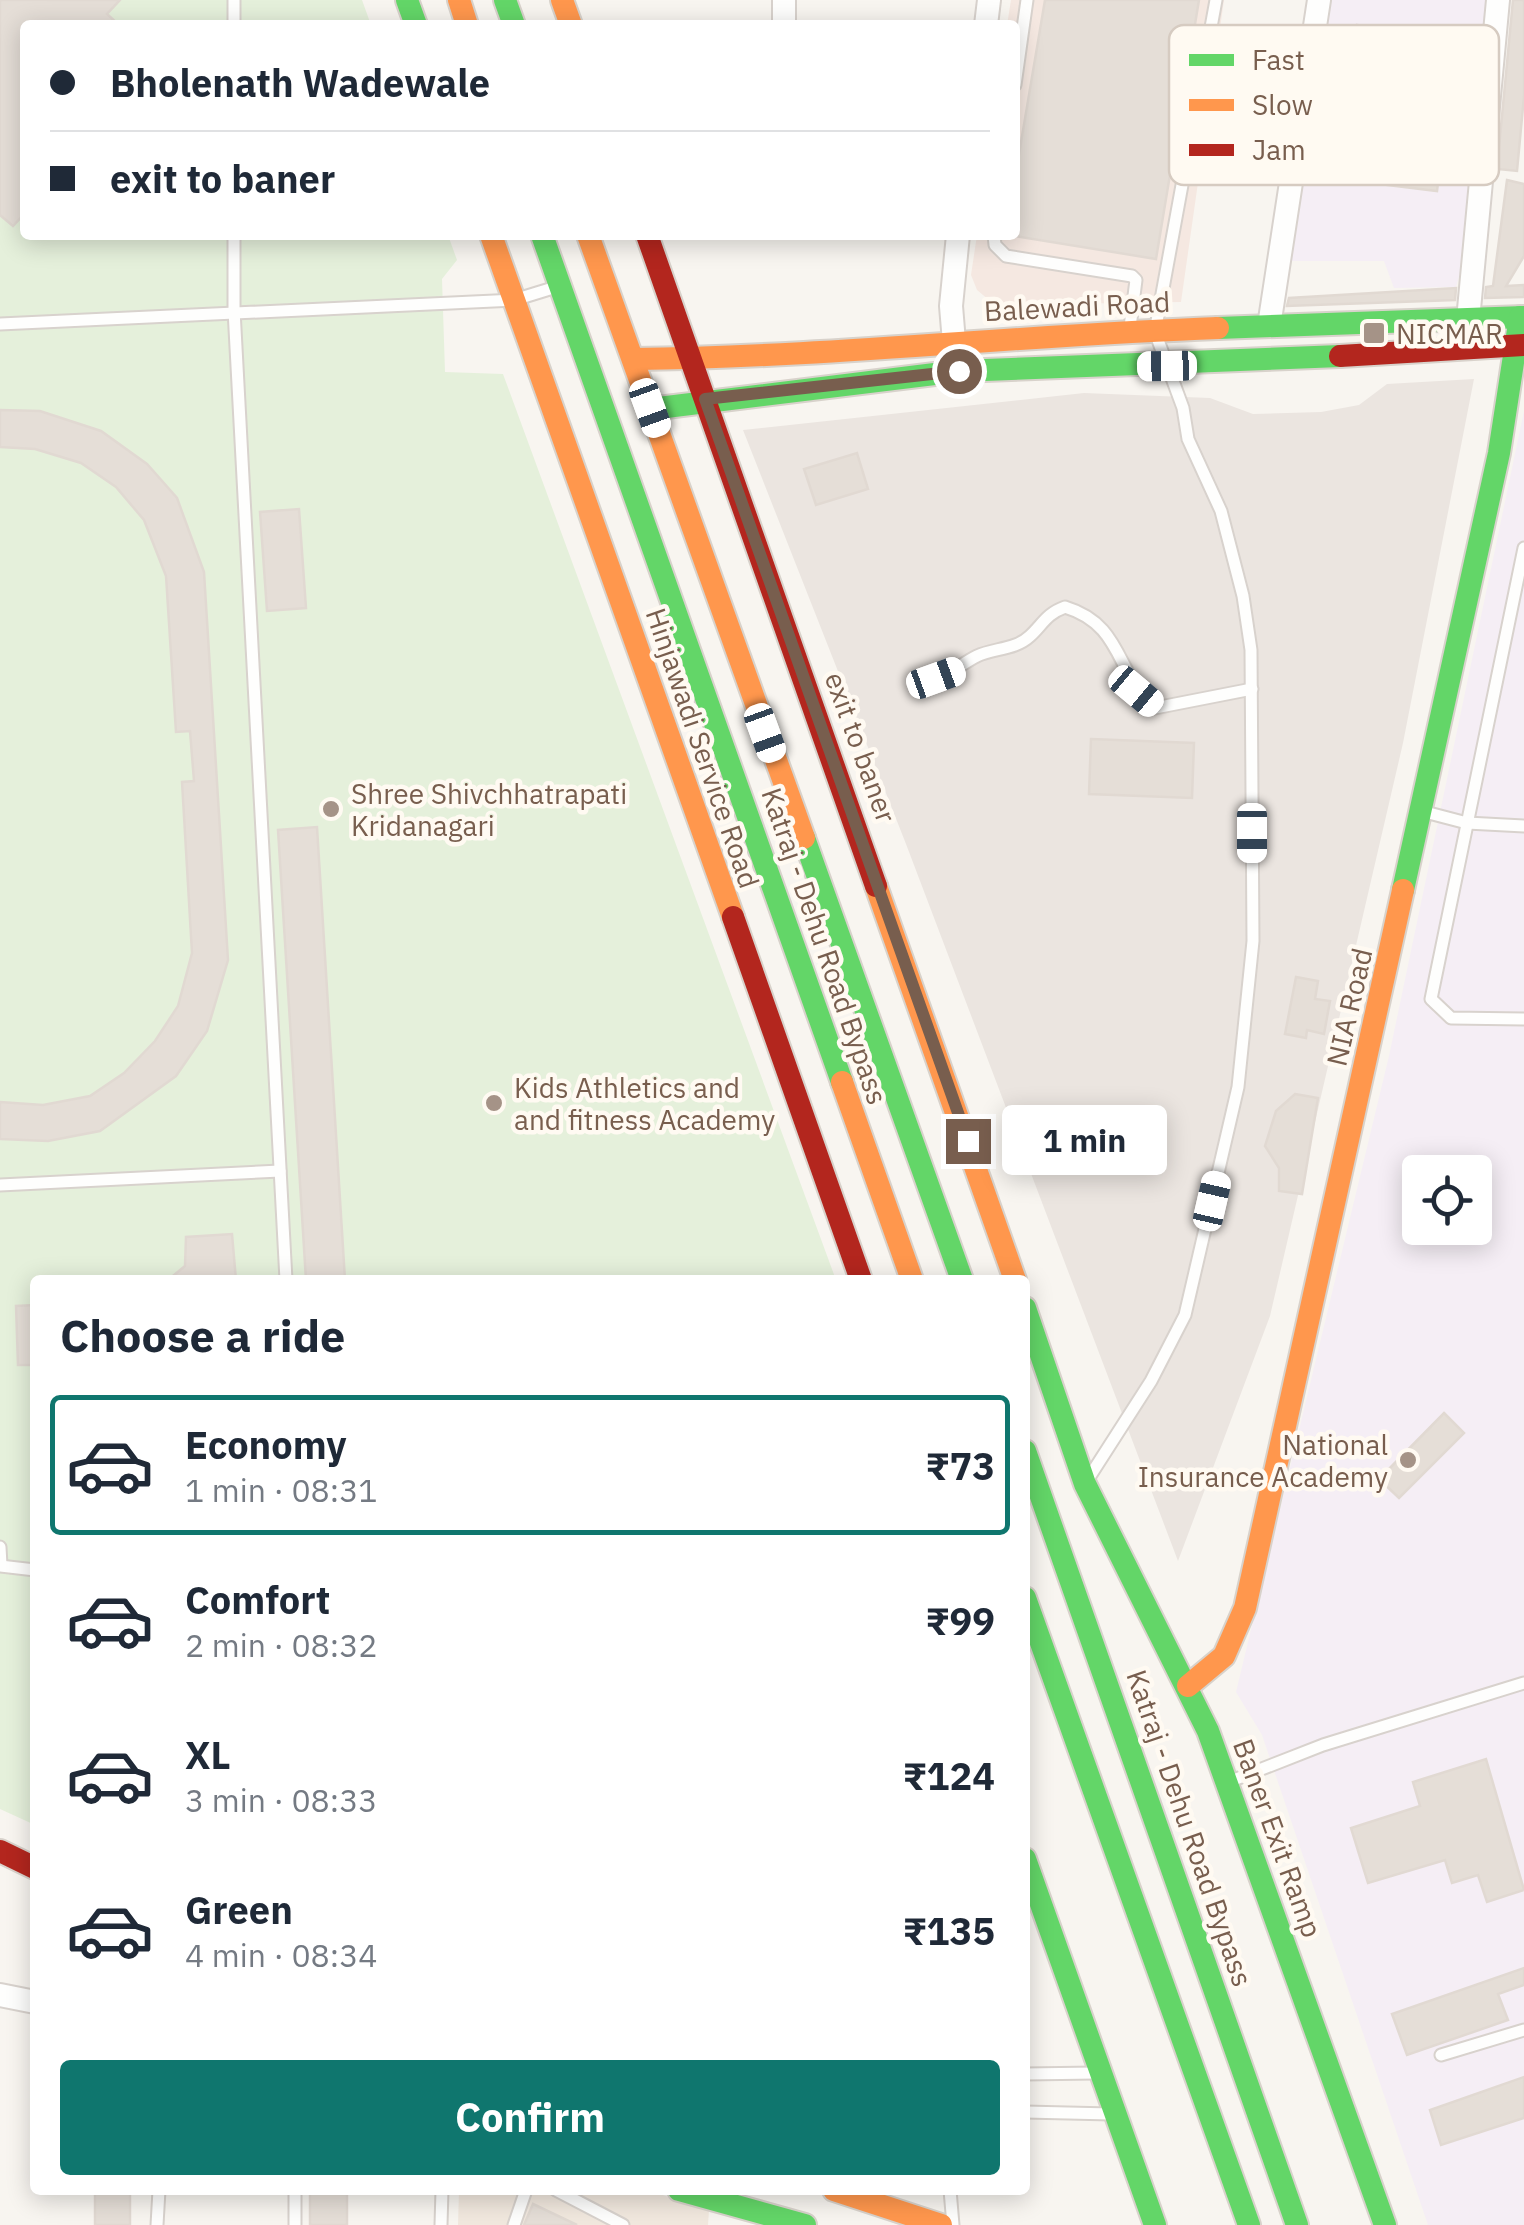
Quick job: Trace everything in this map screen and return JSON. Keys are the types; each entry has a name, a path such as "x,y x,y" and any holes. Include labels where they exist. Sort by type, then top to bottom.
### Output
{"main road":[{"name":"Hinjawadi Service Road","path":"492,240 859,1275"},
{"name":"Katraj - Dehu Road Bypass","path":"544,240 910,1275"},
{"name":"Katraj - Dehu Road Bypass","path":"590,240 960,1275"},
{"name":"exit to baner","path":"649,240 1013,1275"},
{"name":"Balewadi Road","path":"633,360 755,358 1129,332 1522,317"},
{"name":"NIA Road","path":"1188,1686 1226,1660 1240,1630 1499,453 1522,317"},
{"path":"650,408 959,371 1167,366 1520,345"},
{"path":"634,641 680,627"},
{"path":"1030,1323 1085,1484 1043,1499"},
{"name":"Katraj - Dehu Road Bypass","path":"1030,1464 1293,2215"},
{"name":"Baner Exit Ramp","path":"1085,1484 1188,1686 1227,1783 1385,2225"},
{"path":"1030,1612 1248,2222"},
{"path":"0,1851 30,1866"},
{"path":"1030,1873 1155,2225"},
{"path":"1126,2225 1140,2183"},
{"path":"695,2195 777,2220 789,2195"},
{"path":"854,2195 907,2208 941,2225"}],"street":[{"path":"1315,25 1319,0"},
{"path":"1496,25 1498,0"},
{"path":"1270,326 1291,185"},
{"path":"1468,320 1481,185"},
{"path":"954,342 950,306 957,240"},
{"path":"0,1994 30,2001"}],"lane":[{"path":"1020,50 1027,0"},
{"path":"1211,25 1216,0"},
{"path":"1085,1484 1151,1381 1185,1315 1238,1087 1253,942 1251,650 1235,558 1203,466 1188,439 1155,332 1182,185"},
{"path":"234,240 234,310 286,1275"},
{"path":"996,240 999,251 1006,256 1132,276 1136,280 1129,332"},
{"path":"0,324 234,310 514,300 560,286"},
{"path":"1524,548 1431,999 1451,1018 1524,1018"},
{"path":"936,678 964,668 975,656 1014,646 1030,636 1049,613 1065,607 1100,623 1136,691 1155,708 1252,688"},
{"path":"1421,811 1466,823 1524,826"},
{"path":"0,1185 280,1170"},
{"path":"0,1547 0,1566 30,1569"},
{"path":"1227,1783 1323,1745 1524,1684"},
{"path":"1441,2055 1524,2030"},
{"path":"1030,2074 1101,2073"},
{"path":"1030,2112 1116,2114"},
{"path":"158,2225 159,2195"},
{"path":"294,2225 295,2195"},
{"path":"442,2195 442,2225"},
{"path":"514,2225 524,2195"},
{"path":"566,2195 624,2225"},
{"path":"950,2195 953,2225"}],"shaded area":[{"path":"1011,0 1224,0 1220,25 1169,25 1169,185 1198,185 1181,302 995,305 977,290 971,275 976,240 1020,240 1020,20 1008,20"},
{"path":"1328,0 1490,0 1488,25 1324,25"},
{"path":"1301,185 1472,185 1465,256 1456,287 1394,288 1384,261 1290,261"},
{"path":"1474,379 1403,743 1270,1316 1178,1561 906,844 743,430 1084,393 1210,398 1253,414 1321,412 1359,405 1387,384"},
{"name":"National Insurance Academy","path":"1524,411 1524,2225 1428,2225 1262,1735 1236,1692 1389,1056"},
{"path":"459,2195 662,2195 709,2210 708,2225 458,2225"}],"green space":[{"name":"Shree Shivchhatrapati Kridanagari","path":"0,0 362,0 369,20 20,20 20,240 450,240 457,260 442,279 445,372 503,374 834,1275 30,1275 30,1823 0,1809"}],"building":[{"path":"0,0 120,0 107,14 114,20 20,20 20,218 13,226 0,215"},
{"path":"1045,0 1199,0 1195,25 1169,25 1169,181 1156,259 1020,237 1020,148"},
{"path":"1513,0 1524,0 1524,96 1517,171 1499,169"},
{"path":"1507,180 1524,184 1524,256 1506,286 1524,285 1524,297 1485,298 1486,287 1493,286"},
{"path":"1388,185 1438,185 1437,191"},
{"path":"1456,288 1455,300 1287,306 1289,298"},
{"path":"0,410 40,411 101,431 147,464 177,498 204,572 228,960 207,1031 176,1076 100,1131 48,1141 0,1139 0,1102 43,1105 90,1096 124,1073 155,1041 178,1006 192,953 182,782 194,781 190,731 176,732 166,576 144,520 116,487 81,463 35,449 0,447"},
{"path":"857,453 868,489 816,505 804,469"},
{"path":"299,509 306,608 267,611 260,512"},
{"path":"1091,739 1194,743 1192,798 1089,794"},
{"path":"317,827 345,1275 306,1275 278,830"},
{"path":"1296,977 1318,981 1315,999 1330,1001 1324,1034 1307,1030 1306,1038 1285,1034"},
{"path":"1295,1094 1318,1098 1302,1194 1279,1191 1279,1168 1265,1146 1276,1111"},
{"path":"232,1234 236,1275 174,1275 185,1266 186,1237"},
{"path":"30,1305 30,1365 18,1365 16,1306"},
{"path":"1444,1413 1464,1433 1399,1498 1379,1479"},
{"path":"1486,1759 1524,1890 1487,1902 1478,1875 1452,1883 1445,1860 1368,1883 1351,1828 1420,1806 1413,1782"},
{"path":"1524,1968 1524,1985 1498,1994 1508,2020 1407,2055 1392,2014"},
{"path":"1524,2077 1524,2118 1441,2145 1430,2110"},
{"path":"95,2195 130,2195 130,2225 95,2225"},
{"path":"310,2195 347,2195 347,2225 310,2225"},
{"path":"533,2204 577,2225 524,2225"}],"traffic: fast":[{"path":"407,0 414,20"},
{"path":"505,0 512,20"},
{"path":"544,240 842,1082"},
{"path":"1403,890 1499,453 1520,317"},
{"path":"1218,328 1524,317"},
{"path":"650,409 959,371 1340,356"},
{"path":"804,838 960,1275"},
{"path":"1030,1323 1085,1484 1208,1731 1385,2225"},
{"path":"1030,1465 1297,2225"},
{"path":"1030,1612 1249,2225"},
{"path":"1030,1873 1155,2225"},
{"path":"697,2195 805,2225"}],"traffic: slow":[{"path":"459,0 465,20"},
{"path":"562,0 569,20"},
{"path":"493,240 733,917"},
{"path":"590,240 804,838"},
{"path":"633,359 1218,328"},
{"path":"876,886 1013,1275"},
{"path":"1188,1686 1224,1656 1245,1608 1403,890"},
{"path":"842,1082 910,1275"},
{"path":"849,2195 941,2225"}],"traffic: jam":[{"path":"649,240 876,886"},
{"path":"1340,356 1524,345"},
{"path":"733,917 859,1275"},
{"path":"0,1851 30,1866"}],"place":[{"name":"NICMAR","path":"1374,333"},
{"name":"Shree Shivchhatrapati Kridanagari","path":"331,809"},
{"name":"Kids Athletics and and fitness Academy","path":"494,1103"},
{"name":"National Insurance Academy","path":"1408,1460"}],"route":[{"path":"959,371 705,399 968,1141"}]}
